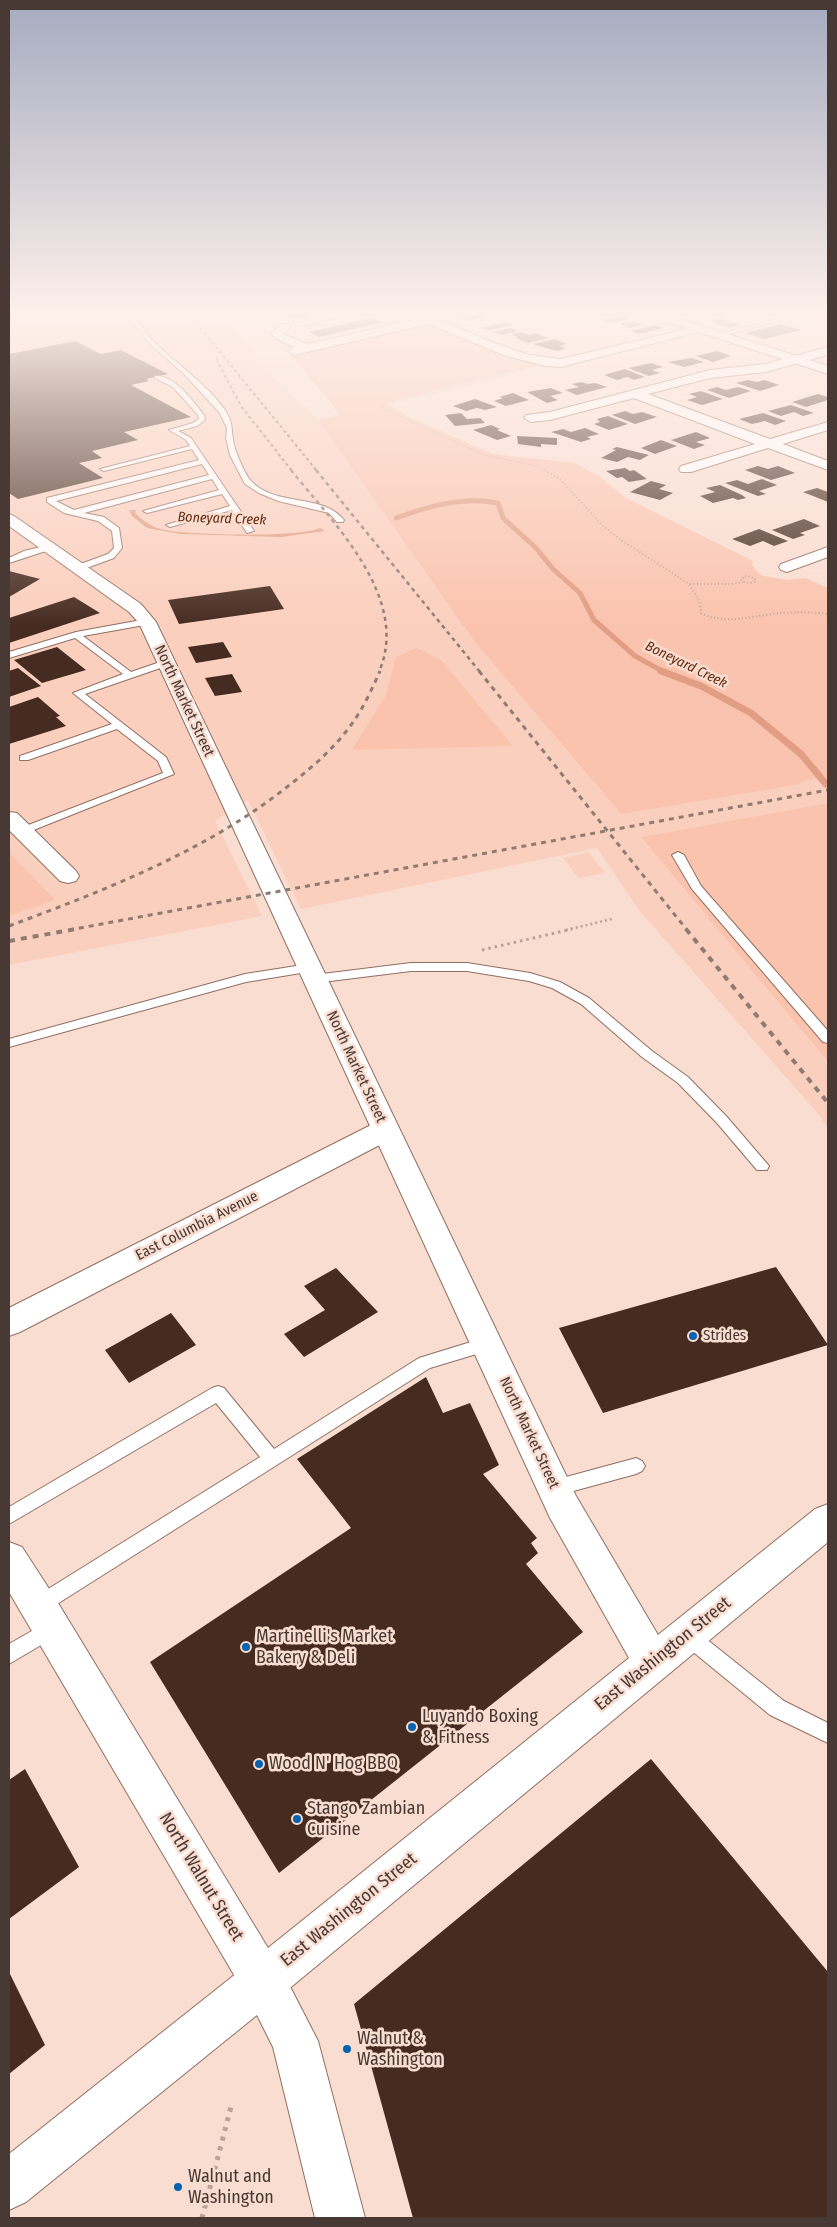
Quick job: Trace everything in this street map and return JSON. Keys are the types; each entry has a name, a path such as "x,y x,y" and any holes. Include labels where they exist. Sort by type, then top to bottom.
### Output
{"street":[{"path":"700,418 828,466"},
{"path":"686,469 828,426"},
{"name":"North Market Street","path":"9,519 135,608 147,622 555,1488 652,1662"},
{"path":"787,567 828,552"},
{"path":"16,825 68,876"},
{"name":"East Columbia Avenue","path":"9,1323 385,1130"},
{"name":"East Washington Street","path":"9,2185 263,1981 828,1520"},
{"name":"North Walnut Street","path":"9,1558 46,1616 217,1907 263,1981 294,2041 340,2218"}],"lane":[{"path":"202,418 195,425 172,430 189,439 250,531"},
{"path":"226,418 230,428 229,438 234,455 248,482 262,491 281,499 332,511 340,520"},
{"path":"104,469 194,447"},
{"path":"78,568 111,556 118,548 116,530 109,523 101,519 74,513 50,500 204,461"},
{"path":"74,513 214,476"},
{"path":"147,511 224,491"},
{"path":"170,525 235,507"},
{"path":"9,561 27,553 49,548"},
{"path":"9,655 76,634 147,622"},
{"path":"76,634 130,675"},
{"path":"16,825 169,774 162,759 78,693 166,663"},
{"path":"24,758 119,725"},
{"path":"678,855 696,887 828,1039"},
{"path":"9,1043 245,978 411,967 467,967 530,977 556,985 585,1001 647,1054 682,1080 722,1120 762,1166"},
{"path":"9,1654 46,1616 272,1459 425,1363 487,1344"},
{"path":"9,1516 218,1393 272,1459"},
{"path":"555,1488 636,1466"},
{"path":"686,1635 777,1708 828,1734"}],"path":[{"path":"403,418 478,453 532,465 547,471 561,480 602,525 621,540 689,584 700,602 701,613 712,618 781,613 828,614"},
{"path":"744,582 741,580 743,577 754,578 758,576"},
{"path":"689,584 727,585 754,582 756,581 754,578"},
{"path":"478,951 612,919"},
{"path":"202,2218 232,2103"}],"shaded area":[{"path":"9,418 316,418 474,641 621,814 828,776 828,803 641,837 828,1062 828,1129 820,1116 639,910 597,848 301,909 248,800 215,821 262,916 9,965"},
{"path":"326,418 411,418 493,454 575,463 599,476 626,498 753,561 752,565 758,573 764,576 787,580 805,578 828,588 828,776 795,785 621,814 474,641 318,420"},
{"path":"129,510 136,510 135,513 152,526 178,532 244,535 291,533 320,528 325,531 281,537 181,534 147,528 132,516"},
{"path":"417,648 441,660 513,746 352,750 386,695 396,657"},
{"path":"828,803 828,1062 641,837"},
{"path":"589,852 605,873 579,878 563,858"},
{"path":"9,853 55,900 9,916"}],"building":[{"path":"9,418 187,418 124,432 138,440 92,451 102,458 79,463 103,478 18,499 9,493"},
{"path":"448,418 480,418 485,423 455,426"},
{"path":"613,418 628,424 609,430 594,424 600,422 597,419"},
{"path":"619,418 654,418 635,424"},
{"path":"777,418 786,421 775,425 765,421 752,424 739,419"},
{"path":"491,425 511,436 497,440 473,430"},
{"path":"585,428 599,434 587,437 591,439 581,442 551,432 563,429 571,432"},
{"path":"696,432 710,438 696,442 705,445 694,449 671,440"},
{"path":"517,436 557,438 557,445 541,444 541,447 518,444"},
{"path":"661,440 677,446 655,454 641,448"},
{"path":"617,447 649,455 640,460 628,457 617,462 601,458 616,450 612,449"},
{"path":"758,466 768,469 778,466 795,473 771,480 745,470"},
{"path":"625,468 630,471 634,470 647,479 629,482 622,477 617,478 606,471"},
{"path":"762,479 777,485 759,491 766,494 758,496 725,483 737,480 748,484"},
{"path":"651,481 666,485 659,489 673,493 660,500 630,492"},
{"path":"720,485 746,498 738,500 733,498 713,503 700,496 715,492 706,488"},
{"path":"817,488 828,492 828,502 803,492"},
{"path":"804,519 820,526 800,533 805,535 793,539 772,530"},
{"path":"759,529 788,541 774,546 763,541 750,546 732,539"},
{"path":"9,571 40,579 9,597"},
{"path":"270,586 284,609 179,624 168,600"},
{"path":"74,597 100,613 9,643 9,618"},
{"path":"223,642 232,657 196,663 188,647"},
{"path":"57,647 86,670 42,683 14,660"},
{"path":"18,668 41,686 9,697 9,671"},
{"path":"232,674 242,692 215,696 205,678"},
{"path":"38,697 60,716 56,717 66,726 9,744 9,707"},
{"name":"Strides","path":"776,1267 828,1345 603,1413 559,1328"},
{"path":"336,1268 378,1312 304,1357 284,1334 325,1310 304,1286"},
{"path":"171,1313 196,1345 129,1383 105,1350"},
{"path":"426,1377 443,1413 470,1403 499,1465 483,1474 537,1538 531,1543 538,1553 526,1564 583,1632 279,1873 150,1662 351,1528 297,1459"},
{"path":"651,1759 828,1972 828,2218 413,2218 354,2004"},
{"path":"25,1769 79,1867 9,1919 9,1780"},
{"path":"9,1972 45,2045 9,2074"}],"waterway":[{"name":"Boneyard Creek","path":"396,518 446,503 472,501 498,503 503,518 536,548 553,569 580,593 594,620 635,656 664,672"},
{"name":"Boneyard Creek","path":"661,671 701,686 751,713 801,754 826,784"}],"railway":[{"path":"250,418 292,471"},
{"path":"274,418 317,471"},
{"path":"291,470 346,538 363,563 376,590 385,617 386,644 379,672"},
{"path":"316,470 480,672"},
{"path":"9,926 156,866 192,848 260,807 308,770 338,741 359,712 380,671"},
{"path":"479,671 607,831"},
{"path":"607,831 828,790"},
{"path":"69,930 607,831"},
{"path":"607,831 687,930"},
{"path":"9,941 76,929"},
{"path":"686,929 828,1103"}],"place":[{"name":"Strides","path":"693,1336"},
{"name":"Martinelli's Market Bakery & Deli","path":"246,1647"},
{"name":"Luyando Boxing & Fitness","path":"412,1727"},
{"name":"Wood N' Hog BBQ","path":"259,1764"},
{"name":"Stango Zambian Cuisine","path":"297,1819"},
{"name":"Walnut & Washington","path":"347,2049"},
{"name":"Walnut and Washington","path":"178,2187"}]}
